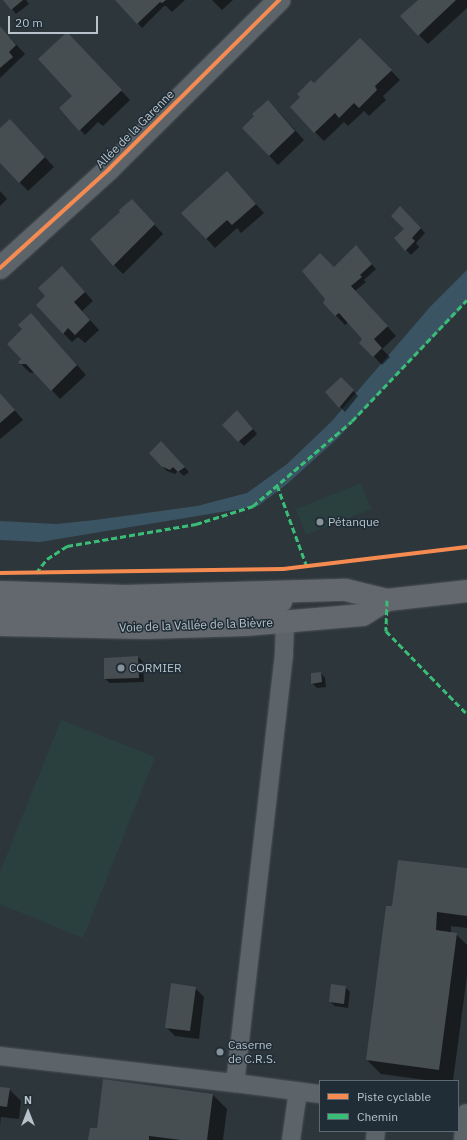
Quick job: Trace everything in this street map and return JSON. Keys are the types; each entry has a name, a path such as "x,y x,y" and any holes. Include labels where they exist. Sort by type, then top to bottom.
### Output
{"main road":[{"name":"Voie de la Vallée de la Bièvre","path":"0,592 126,596 346,590 387,600 467,591"},
{"path":"0,609 242,612 317,591"},
{"name":"Voie de la Vallée de la Bièvre","path":"0,625 145,628 285,622 363,615 387,600"}],"street":[{"name":"Allée de la Garenne","path":"0,268 109,170 278,0"}],"lane":[{"path":"235,1083 284,654 285,622"},
{"path":"0,1056 319,1094"},
{"path":"291,1140 298,1091"},
{"path":"463,1140 464,1110"}],"green space":[{"name":"Pétanque","path":"361,483 371,509 306,535 296,509"},
{"path":"61,720 155,757 83,938 0,904 0,872"}],"water":[{"path":"467,270 467,300 458,312 392,379 338,438 287,484 258,506 40,542 0,540 0,521 56,524 95,520 197,506 247,493 287,464 331,422 430,307"}],"building":[{"path":"3,0 23,0 11,10"},
{"path":"115,0 166,0 162,3 160,2 137,24"},
{"path":"418,0 456,0 418,36 400,16"},
{"path":"0,26 16,45 9,52 13,57 0,68"},
{"path":"67,32 122,90 79,131 59,108 72,96 38,59"},
{"path":"360,38 392,70 375,86 377,90 359,108 354,103 339,118 335,113 314,133 290,107 300,97 297,94 311,80 314,83"},
{"path":"268,100 295,131 269,156 242,128 254,116 252,114"},
{"path":"10,119 45,157 19,183 0,163 0,128"},
{"path":"227,171 256,204 232,225 227,220 206,239 181,213"},
{"path":"132,199 155,224 113,266 90,239"},
{"path":"400,206 421,228 412,238 415,241 405,251 394,238 404,229 391,216"},
{"path":"356,245 372,264 360,275 362,277 351,286 388,326 374,339 382,348 373,357 359,343 362,339 339,313 335,316 323,303 325,299 302,271 320,253 334,267"},
{"path":"62,266 85,292 74,302 90,320 75,335 68,328 63,334 36,305 45,296 38,288"},
{"path":"31,313 77,365 51,391 26,364 20,364 18,362 21,359 7,344 22,329 18,325"},
{"path":"341,377 354,390 339,408 325,392"},
{"path":"0,393 15,410 0,423"},
{"path":"237,410 253,429 238,442 222,425"},
{"path":"161,441 185,467 178,472 173,467 170,470 161,466 149,453"},
{"name":"CORMIER","path":"138,656 139,678 104,679 104,658"},
{"path":"321,672 322,682 311,684 311,673"},
{"path":"398,860 467,868 467,916 437,912 436,930 457,933 439,1070 366,1060 386,906 392,906"},
{"path":"171,983 196,987 190,1031 165,1028"},
{"path":"331,984 346,986 344,1004 329,1002"},
{"path":"103,1079 213,1094 207,1140 181,1140 149,1136 149,1140 88,1140 90,1128 97,1128"},
{"path":"0,1087 10,1088 7,1107 0,1106"}],"marked path":[{"path":"36,573 47,559 67,546 196,524 253,506 352,421 467,300"},
{"path":"277,485 307,567"},
{"path":"387,600 386,631 467,714"}],"cycle path":[{"path":"0,268 109,169 279,0"},
{"path":"0,573 283,569 467,547"}],"place":[{"name":"Pétanque","path":"320,522"},
{"name":"CORMIER","path":"121,668"},
{"name":"Caserne de C.R.S.","path":"220,1052"}]}
